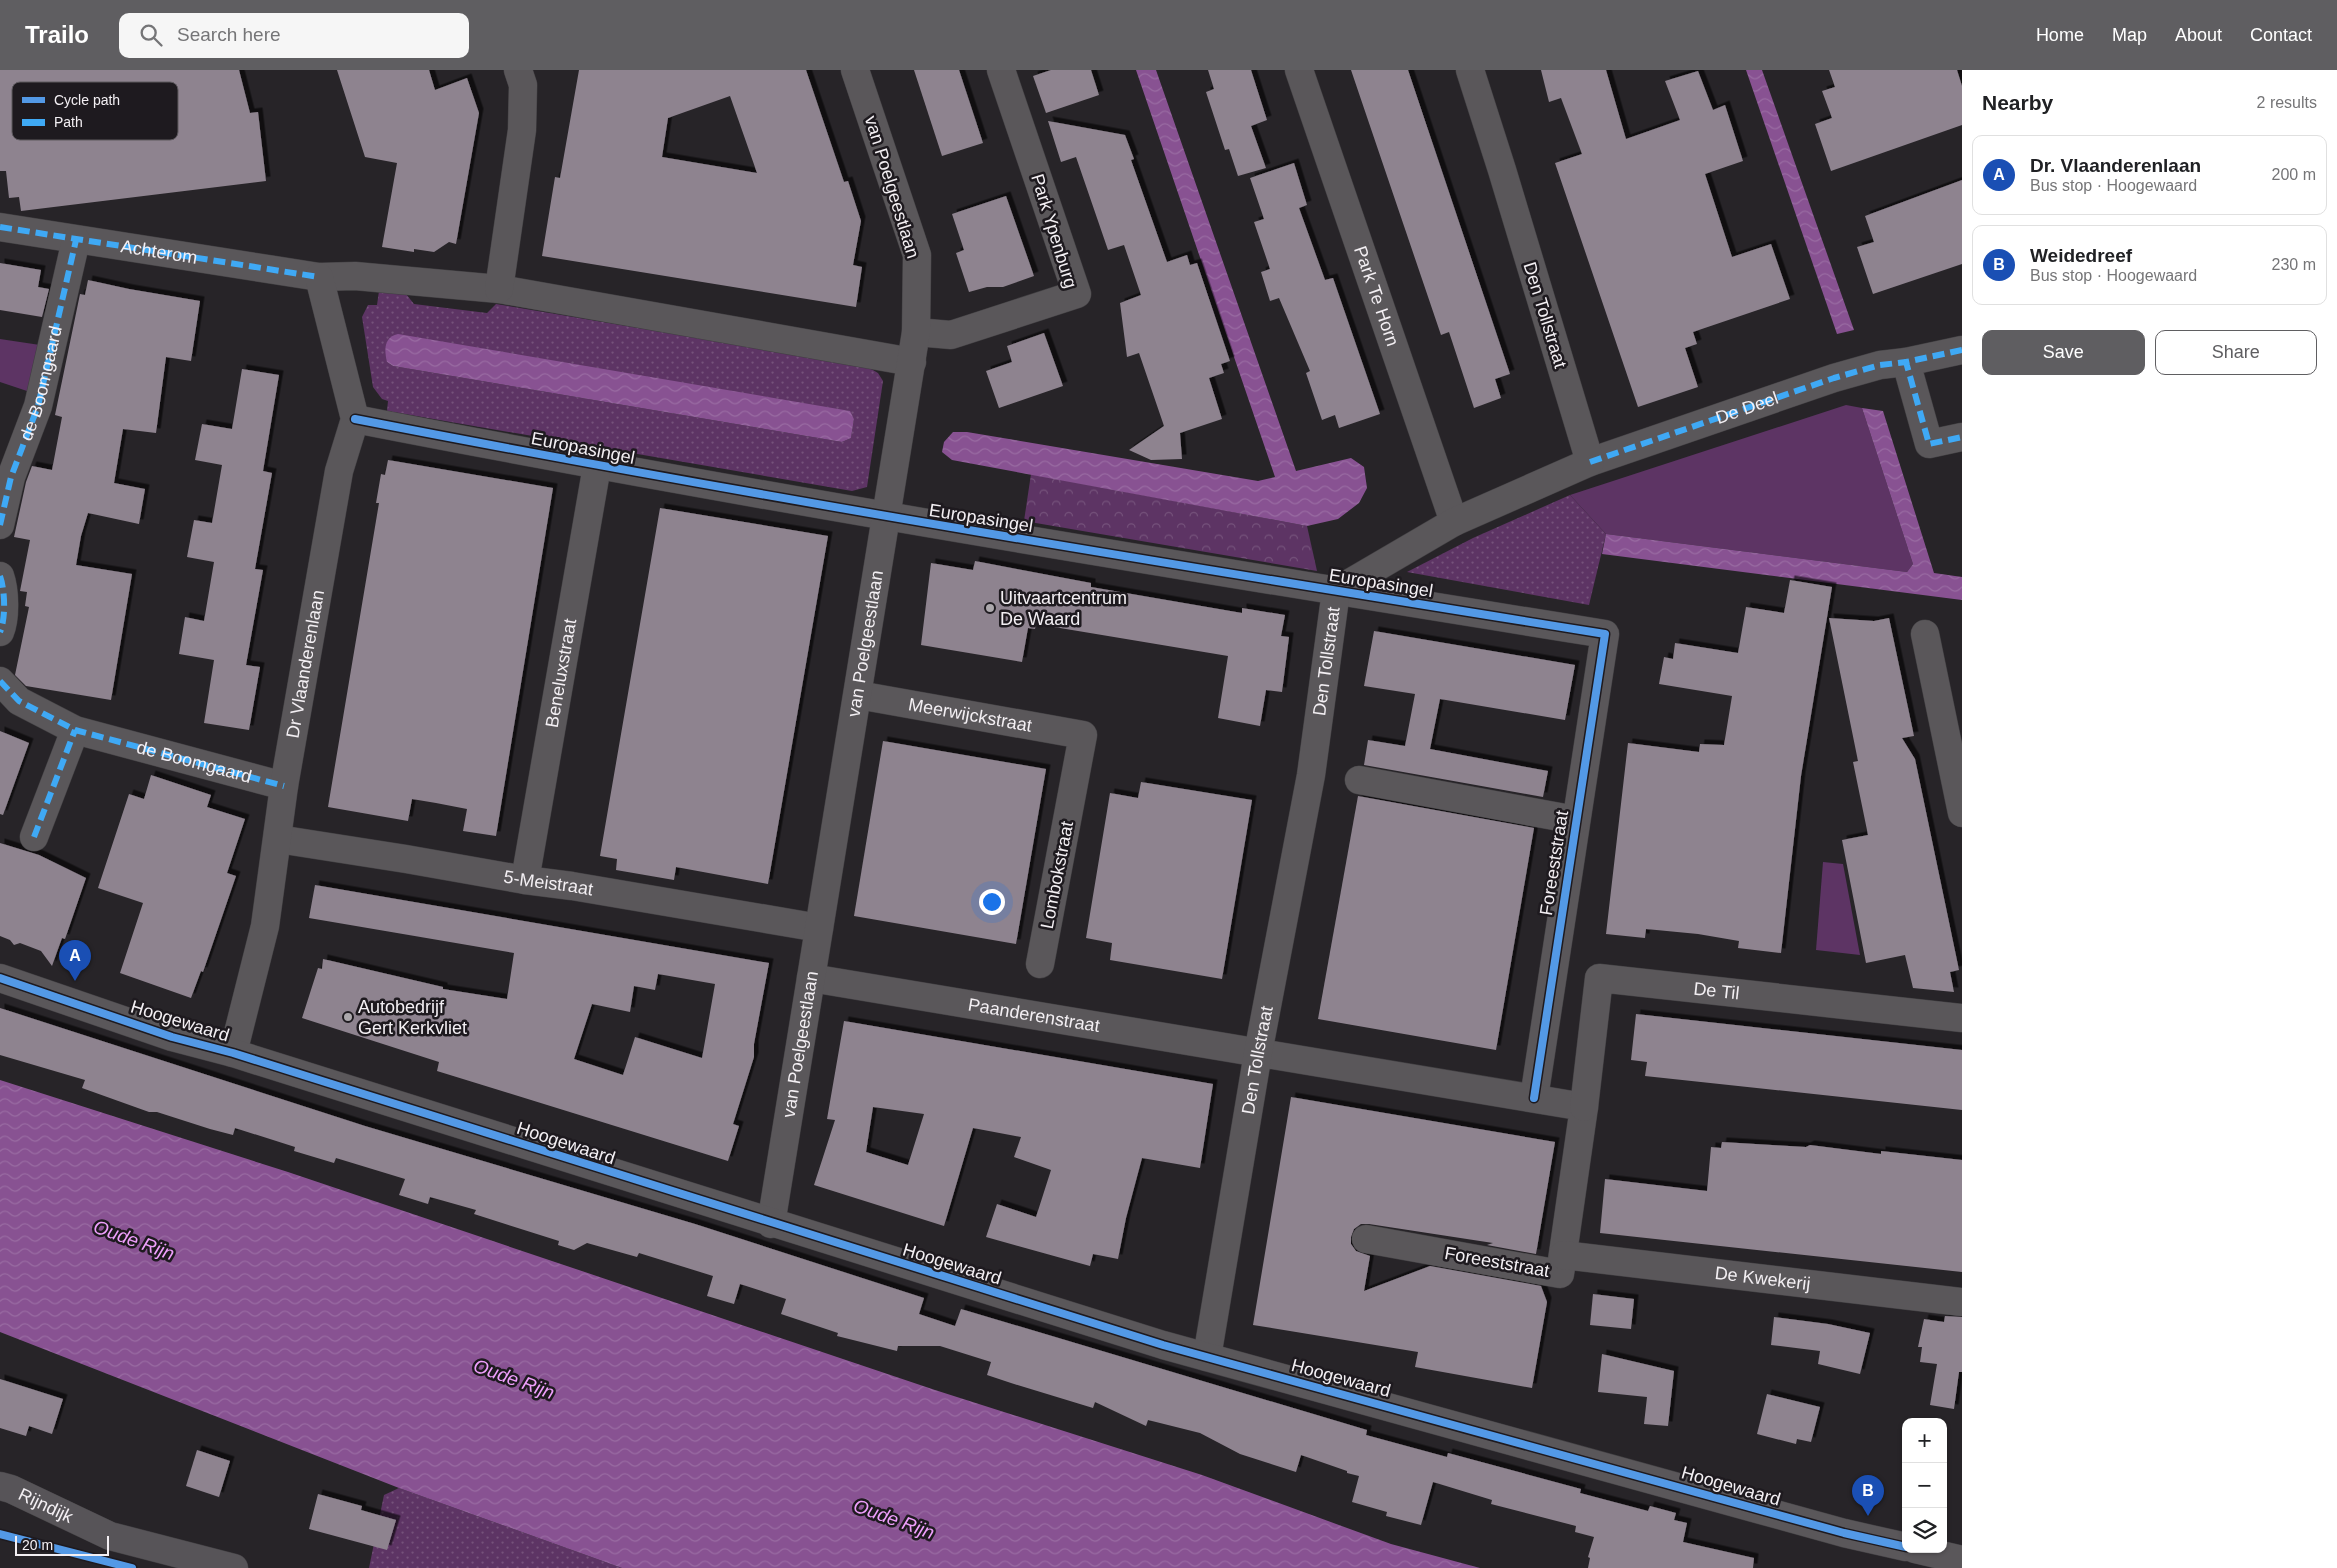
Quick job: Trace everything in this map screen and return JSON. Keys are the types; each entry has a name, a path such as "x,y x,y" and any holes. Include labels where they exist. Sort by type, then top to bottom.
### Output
{"main road":[{"name":"Rijndijk","path":"0,1486 11,1489 110,1536 234,1568"}],"street":[{"path":"498,289 522,130 523,84 518,70"},
{"name":"van Poelgeestlaan","path":"771,1224 916,332 917,255 855,70"},
{"name":"Park Ypenburg","path":"916,332 951,335 1077,294 1001,70"},
{"name":"Park Te Horn","path":"1299,70 1454,522"},
{"name":"Den Tollstraat","path":"1207,1357 1258,1053 1311,776 1336,591 1454,522 1590,462 1470,70"},
{"name":"Achterom","path":"0,227 320,277"},
{"name":"de Boomgaard","path":"0,525 11,477 38,406 76,240"},
{"path":"355,419 320,277 355,276 498,289 912,362"},
{"name":"De Deel","path":"1590,462 1834,378 1880,365 1906,362 1962,350"},
{"path":"1906,362 1929,444 1962,437"},
{"name":"Europasingel","path":"355,419 597,466 886,517 1605,634"},
{"name":"Dr Vlaanderenlaan","path":"233,1053 265,926 284,786 339,470 355,419"},
{"name":"Beneluxstraat","path":"525,880 597,466"},
{"path":"0,576 3,583 3,625 0,632"},
{"name":"Foreeststraat","path":"1534,1098 1605,634"},
{"path":"1925,634 1962,813"},
{"name":"de Boomgaard","path":"0,681 19,701 75,730 284,786"},
{"name":"Meerwijckstraat","path":"858,695 1083,735"},
{"path":"34,837 75,730"},
{"name":"Lombokstraat","path":"1040,964 1083,735"},
{"name":"Foreeststraat","path":"1359,780 1576,820"},
{"name":"5-Meistraat","path":"278,839 819,928"},
{"name":"Hoogewaard","path":"0,978 172,1037 233,1053 771,1224 1163,1345 1844,1534 1902,1546"},
{"name":"Paanderenstraat","path":"811,978 1258,1053"},
{"name":"De Til","path":"1584,1108 1599,978 1962,1018"},
{"path":"1258,1053 1534,1098 1584,1108"},
{"name":"Foreeststraat","path":"1366,1239 1560,1274 1584,1108"},
{"name":"De Kwekerij","path":"1562,1255 1962,1302"},
{"path":"1931,1553 1962,1560"}],"green space":[{"path":"379,291 406,294 414,304 487,313 496,304 866,366 878,373 883,381 867,487 852,491 387,411 388,401 382,399 373,387 362,317 368,305 377,305","holes":["387,362 849,411 854,419 851,438 842,442 393,366"]},
{"path":"0,339 40,345 30,392 0,382"},
{"path":"1846,405 1862,408 1913,564 1907,572 1606,534 1570,495"},
{"path":"1031,474 1307,526 1317,571 1024,521"},
{"path":"1570,495 1606,534 1589,605 1407,572 1473,538"},
{"path":"1823,862 1843,864 1860,955 1816,950"},
{"path":"399,1488 622,1568 369,1568 384,1495"}],"water":[{"path":"1136,70 1156,70 1296,471 1351,458 1364,467 1367,488 1359,503 1338,519 1307,526 952,460 942,452 944,442 953,432 967,432 1258,481 1275,477"},
{"path":"1746,70 1762,70 1854,330 1837,334"},
{"path":"398,334 850,411 854,419 851,438 842,442 393,366 387,362 385,348 390,338"},
{"path":"1862,408 1883,411 1934,573 1962,577 1962,600 1602,554 1606,534 1907,572 1913,564"},
{"name":"Oude Rijn","path":"0,1080 288,1172 935,1390 1202,1475 1391,1544 1480,1568 622,1568 399,1488 0,1332"}],"building":[{"path":"0,70 239,70 250,113 258,112 266,181 21,211 19,197 9,198 6,171 0,171"},
{"path":"337,70 429,70 435,90 467,78 479,113 456,244 449,242 434,252 414,249 414,252 382,247 397,163 365,157"},
{"path":"579,70 806,70 844,182 848,181 861,221 853,265 862,267 856,307 542,256 555,177 560,178","holes":["730,96 757,173 662,157 668,118"]},
{"path":"914,70 959,70 983,143 942,156"},
{"path":"1051,70 1091,70 1099,95 1046,113 1033,76"},
{"path":"1208,70 1251,70 1267,120 1251,126 1266,168 1238,176 1229,149 1225,150 1206,92 1214,89"},
{"path":"1351,70 1408,70 1510,374 1495,379 1501,398 1474,408 1449,332 1441,335"},
{"path":"1541,70 1606,70 1626,139 1680,120 1665,81 1698,71 1713,110 1725,105 1743,161 1705,174 1732,257 1771,244 1790,299 1693,332 1697,344 1685,348 1698,387 1638,407 1555,163 1582,154 1561,98 1549,102"},
{"path":"1829,70 1957,70 1962,86 1962,125 1831,171 1815,124 1832,118 1822,91 1835,87"},
{"path":"1048,121 1125,135 1134,159 1131,160 1167,262 1187,255 1190,265 1197,263 1230,361 1221,364 1224,373 1209,378 1222,419 1180,433 1182,459 1151,460 1129,450 1164,426 1139,353 1127,357 1120,303 1141,295 1124,245 1108,250 1076,157 1061,162"},
{"path":"1294,163 1307,205 1299,208 1325,280 1333,278 1380,414 1339,428 1335,415 1322,420 1306,373 1310,371 1279,298 1270,301 1261,272 1270,269 1254,222 1264,219 1250,178"},
{"path":"1962,180 1962,264 1873,294 1857,247 1874,242 1865,216"},
{"path":"1006,196 1034,276 1003,287 987,287 969,292 956,253 964,250 952,214"},
{"path":"0,263 41,270 38,287 49,289 42,317 0,310"},
{"path":"88,280 200,301 191,361 166,357 156,433 123,429 114,483 145,489 139,524 88,513 81,536 76,565 132,574 111,700 26,686 15,675 29,607 25,606 27,592 20,591 30,540 14,537 26,482 32,466 52,470 62,417 55,415 80,294 85,295"},
{"path":"1044,333 1063,386 999,408 986,371 1012,362 1007,346"},
{"path":"242,369 279,375 263,471 272,473 255,569 263,570 246,665 260,667 249,730 204,723 214,660 179,654 185,617 204,621 214,562 187,557 194,520 212,523 222,465 195,460 202,424 232,429"},
{"path":"388,460 553,488 496,836 463,831 467,809 436,803 412,799 408,821 328,807 379,503 376,503 381,474 385,475"},
{"path":"660,508 828,536 768,884 676,867 674,880 616,870 617,859 600,856"},
{"path":"975,561 1091,583 1091,587 1242,613 1242,608 1285,615 1281,636 1289,637 1282,692 1266,690 1260,726 1218,718 1228,656 1036,624 1035,629 1028,628 1022,662 921,645 931,563 973,570"},
{"path":"1790,580 1832,587 1801,776 1781,953 1738,948 1739,941 1698,934 1646,929 1645,938 1606,934 1628,743 1699,752 1700,744 1724,745 1732,696 1659,684 1664,657 1673,659 1675,643 1738,653 1746,607 1784,613"},
{"path":"1829,618 1874,621 1889,618 1914,736 1902,738 1915,759 1959,970 1950,972 1954,992 1913,988 1905,955 1866,963 1842,840 1868,835 1853,762 1858,761"},
{"path":"1374,631 1575,665 1565,720 1440,699 1430,749 1548,771 1543,797 1364,765 1368,740 1405,746 1415,694 1364,686"},
{"path":"0,731 29,743 3,815 0,814"},
{"path":"883,741 1046,769 1016,944 854,916"},
{"path":"151,775 211,795 207,807 245,819 227,873 236,876 203,972 201,971 191,998 120,973 143,903 98,888 129,794 144,799"},
{"path":"1141,782 1252,800 1222,979 1110,960 1112,943 1086,938 1110,793 1138,798"},
{"path":"1358,796 1534,828 1496,1050 1318,1019"},
{"path":"0,843 39,855 86,878 65,939 62,938 52,966 41,951 20,943 14,945 10,940 0,936"},
{"path":"315,885 769,963 754,1044 754,1057 733,1124 739,1126 728,1161 437,1071 439,1062 302,1018 318,968 322,969 323,959 443,987 443,989 507,999 514,953 309,918","holes":["658,974 715,984 702,1058 635,1037 623,1075 574,1059 592,1004 630,1012 634,986 655,990"]},
{"path":"0,1008 365,1126 695,1224 924,1298 919,1314 955,1326 961,1309 1367,1430 1366,1435 1447,1457 1448,1453 1581,1489 1580,1493 1648,1511 1650,1506 1676,1513 1674,1520 1687,1523 1683,1542 1754,1558 1753,1568 1588,1568 1590,1558 1588,1557 1594,1537 1575,1532 1576,1526 1491,1504 1492,1500 1433,1482 1421,1525 1386,1516 1387,1512 1352,1502 1359,1476 1301,1455 1296,1472 1240,1454 1200,1433 1148,1420 1146,1426 1095,1402 1093,1408 987,1375 991,1362 940,1346 898,1346 897,1351 837,1336 838,1333 781,1314 786,1299 740,1284 734,1304 707,1296 713,1276 639,1253 637,1257 587,1243 574,1250 558,1245 559,1241 474,1214 476,1210 430,1197 428,1204 399,1195 405,1179 336,1158 334,1163 294,1151 295,1147 235,1128 233,1135 157,1112 149,1112 82,1088 85,1080 0,1055"},
{"path":"1636,1014 1962,1050 1962,1110 1645,1076 1647,1062 1631,1060"},
{"path":"844,1021 1213,1084 1200,1168 1142,1158 1126,1218 1118,1259 1093,1254 1090,1266 986,1237 997,1204 1036,1217 1051,1170 1014,1157 1021,1137 973,1128 944,1226 814,1185 835,1120 827,1119","holes":["873,1107 924,1114 908,1165 866,1152"]},
{"path":"1291,1097 1555,1142 1536,1254 1487,1245 1493,1243 1369,1224 1361,1224 1354,1229 1351,1237 1351,1244 1356,1251 1370,1256 1364,1291 1430,1266 1541,1286 1547,1302 1532,1388 1415,1367 1418,1352 1253,1325"},
{"path":"1722,1142 1806,1147 1810,1145 1881,1154 1881,1151 1962,1160 1962,1272 1600,1233 1605,1179 1707,1191 1711,1147 1721,1148"},
{"path":"1593,1294 1634,1299 1631,1329 1590,1325"},
{"path":"1945,1316 1962,1317 1962,1372 1959,1372 1954,1409 1930,1405 1937,1364 1920,1362 1922,1347 1918,1347 1924,1319 1944,1322"},
{"path":"1774,1317 1828,1324 1870,1333 1860,1374 1818,1364 1820,1351 1771,1345"},
{"path":"1602,1354 1674,1371 1668,1426 1644,1424 1647,1397 1598,1392"},
{"path":"0,1379 63,1399 52,1434 29,1426 26,1436 0,1428"},
{"path":"1767,1394 1820,1407 1811,1442 1797,1439 1796,1444 1757,1434"},
{"path":"197,1450 230,1461 219,1497 186,1486"},
{"path":"318,1494 362,1506 361,1510 396,1520 387,1550 309,1529"}],"marked path":[{"path":"0,227 319,277"},
{"path":"0,525 11,477 38,406 76,240"},
{"path":"1962,350 1906,362 1929,444 1962,437"},
{"path":"1590,462 1834,378 1880,365 1906,362"},
{"path":"0,576 4,604 0,632"},
{"path":"0,681 19,701 75,730 284,786"},
{"path":"34,837 75,730"}],"cycle path":[{"path":"355,419 823,505 1135,558 1605,634 1534,1098"},
{"path":"0,978 172,1037 233,1053 1163,1345 1844,1533 1902,1546"},
{"path":"0,1534 132,1568"}],"place":[{"name":"Uitvaartcentrum De Waard","path":"990,608"},
{"name":"Dr. Vlaanderenlaan","path":"75,981"},
{"name":"Autobedrijf Gert Kerkvliet","path":"348,1017"},
{"name":"Weidedreef","path":"1868,1516"}]}
